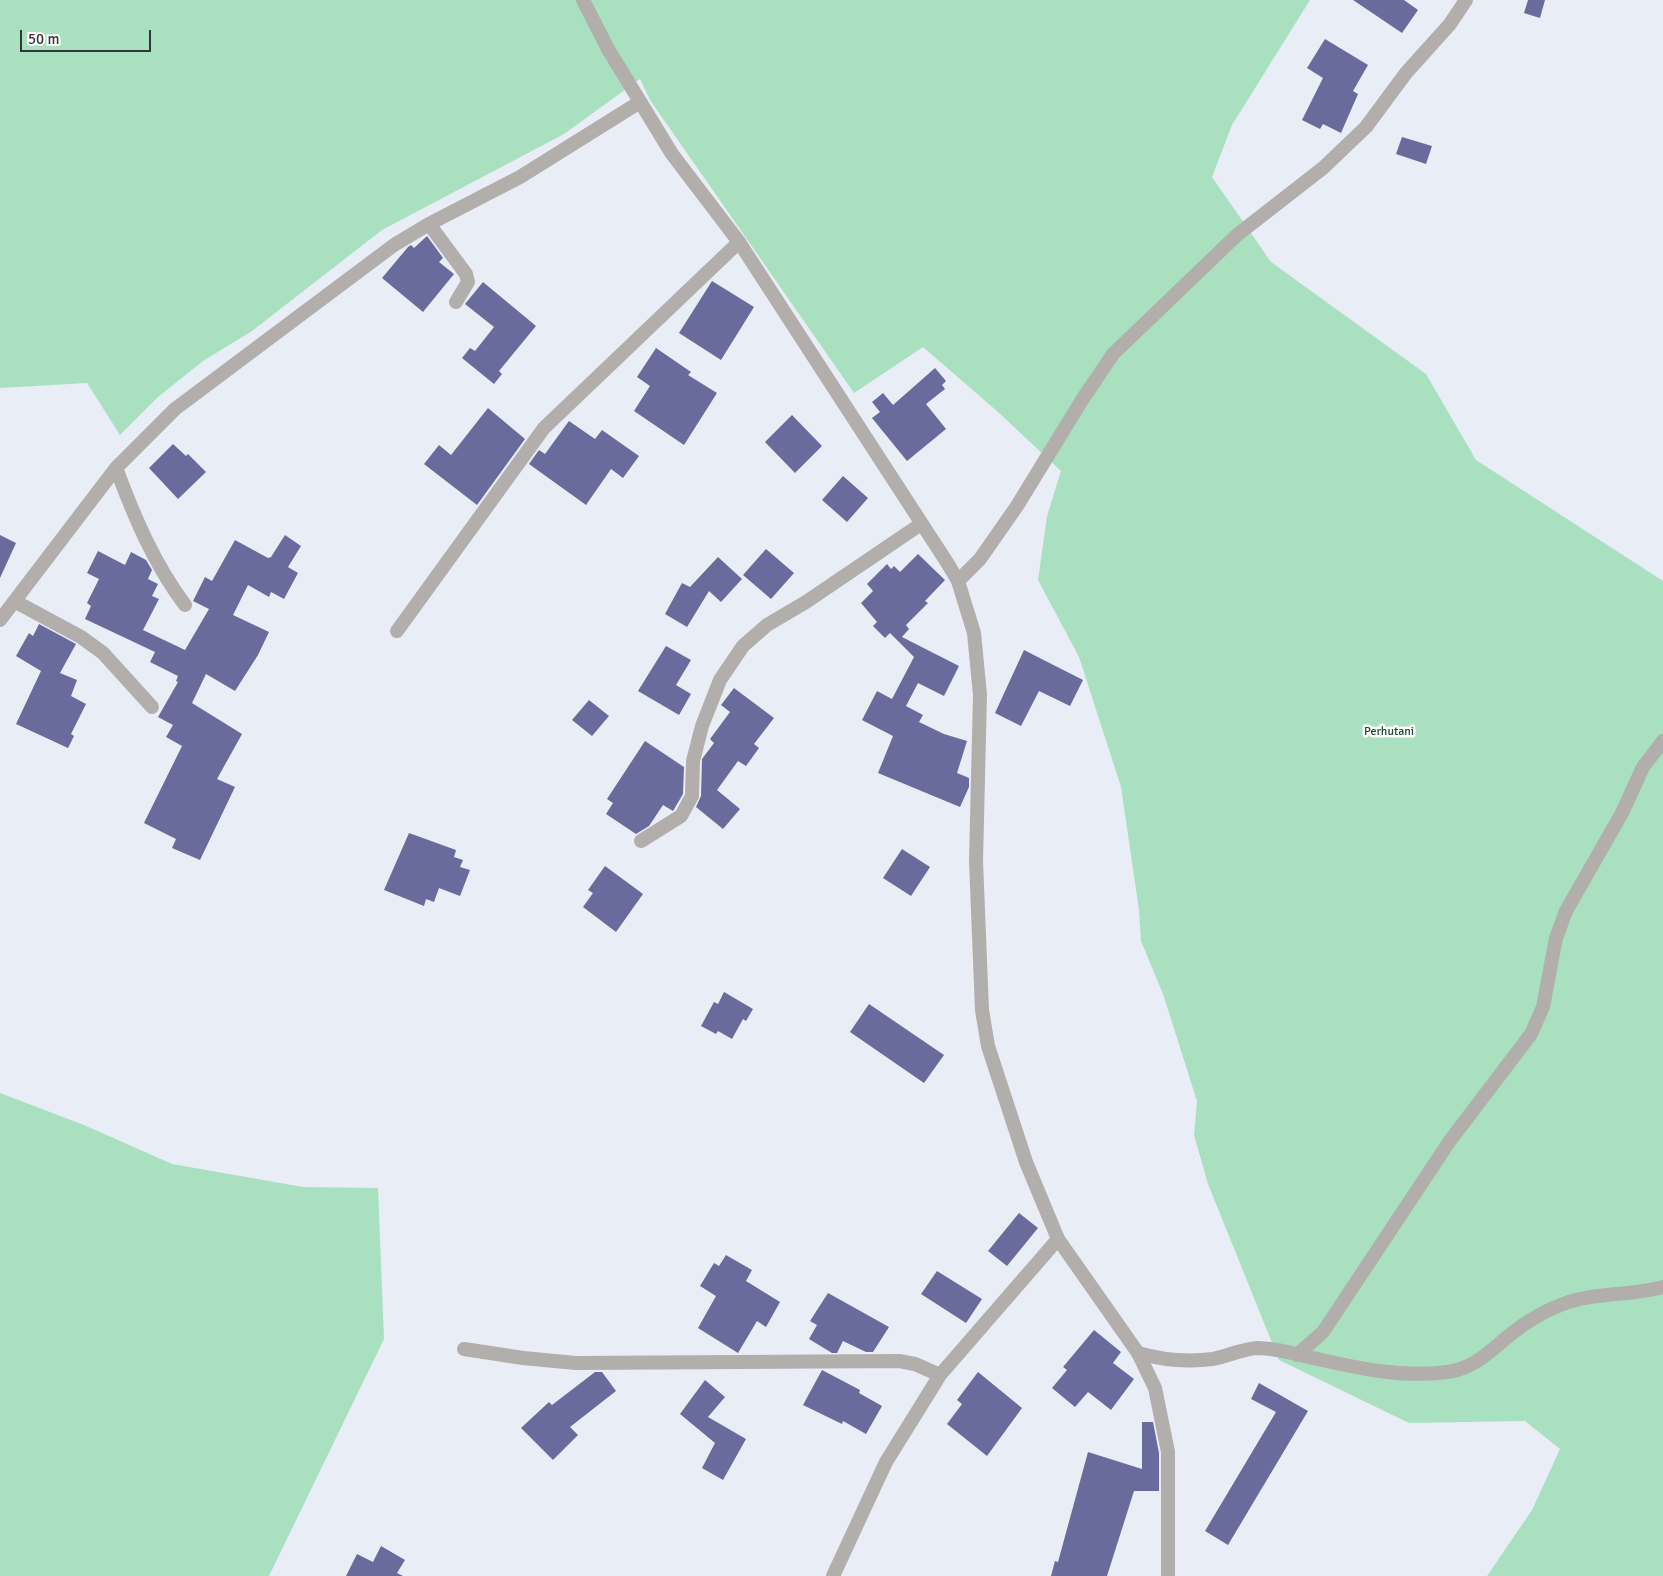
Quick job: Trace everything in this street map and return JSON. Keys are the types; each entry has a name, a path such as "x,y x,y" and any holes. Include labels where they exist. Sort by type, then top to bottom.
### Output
{"street":[{"path":"583,0 640,102 672,154 739,242 958,581 974,633 980,695 976,861 982,1010 988,1046 1026,1162 1058,1238 1138,1353 1155,1388 1168,1452 1168,1576"},
{"path":"958,581 980,559 1017,506 1082,400 1113,354 1237,235 1323,168 1366,127 1406,73 1450,24 1466,0"},
{"path":"0,620 16,602 60,538 116,468 174,409 394,246 429,224 520,177 640,102"},
{"path":"429,224 466,274 468,282 456,302"},
{"path":"397,631 544,428 739,242"},
{"path":"116,468 130,506 150,547 168,582 185,605"},
{"path":"641,841 681,816 692,796 693,761 702,726 720,680 743,646 767,625 806,602 921,524"},
{"path":"16,602 81,637 103,653 152,707"},
{"path":"1297,1354 1322,1332 1449,1142 1531,1034 1543,1007 1556,938 1566,911 1622,813 1644,768 1663,741"},
{"path":"833,1576 886,1462 940,1375 1058,1238"},
{"path":"1138,1353 1155,1358 1174,1360 1213,1359 1256,1348 1409,1375 1448,1372 1477,1362 1512,1333 1543,1313 1564,1303 1587,1298 1646,1292 1663,1287"},
{"path":"464,1349 576,1364 899,1361 915,1364 940,1375"}],"green space":[{"name":"Perhutani","path":"0,0 1310,0 1232,125 1212,177 1271,262 1426,374 1476,460 1663,581 1663,1576 1487,1576 1532,1510 1560,1449 1525,1421 1409,1423 1279,1360 1208,1184 1194,1135 1197,1101 1163,994 1141,941 1139,910 1121,787 1079,657 1038,580 1047,516 1061,471 998,412 923,347 854,393 650,100 640,79 564,134 382,230 252,331 203,361 158,397 120,435 87,383 0,388"},
{"path":"0,1093 84,1125 172,1164 303,1187 378,1188 384,1339 269,1576 0,1576"}],"building":[{"path":"1353,0 1404,0 1418,10 1402,33"},
{"path":"1528,0 1545,0 1540,18 1524,13"},
{"path":"1325,39 1368,65 1353,91 1358,94 1341,133 1323,124 1320,129 1302,120 1323,78 1307,68"},
{"path":"1402,137 1432,146 1426,164 1396,154"},
{"path":"427,236 443,258 439,262 454,274 423,312 382,278 408,247 411,245 414,248"},
{"path":"712,281 754,307 721,360 679,333"},
{"path":"483,282 536,326 499,371 502,374 494,384 462,358 470,348 475,351 494,327 465,304"},
{"path":"656,348 691,372 688,375 717,393 684,445 634,411 650,386 637,377"},
{"path":"935,368 946,381 942,385 945,389 926,404 946,429 907,461 872,418 880,412 872,402 883,393 893,405"},
{"path":"488,408 525,439 477,505 424,464 439,445 451,455"},
{"path":"792,415 822,446 795,473 765,442"},
{"path":"569,421 595,439 602,430 639,456 623,478 611,469 586,505 529,464 539,450 545,454"},
{"path":"173,444 186,456 188,454 206,472 178,499 149,468"},
{"path":"843,476 868,498 847,522 822,500"},
{"path":"0,535 16,543 0,578"},
{"path":"285,535 301,546 288,567 298,573 284,599 271,592 269,597 248,585 233,615 269,632 258,655 235,691 206,674 192,703 242,734 217,779 235,787 200,860 172,848 176,839 144,823 182,746 166,737 173,725 158,717 178,682 176,681 178,676 150,662 155,652 85,619 91,606 87,603 99,579 87,573 98,551 125,565 131,552 146,560 152,570 148,579 158,584 152,596 159,599 143,630 185,650 209,609 193,601 205,577 212,581 235,540 268,558 271,557"},
{"path":"766,549 794,573 771,599 743,575"},
{"path":"918,554 945,580 925,601 928,603 906,625 909,629 902,637 959,666 944,696 918,683 906,706 923,715 919,722 944,734 967,741 957,773 969,778 969,787 960,807 878,773 893,736 862,720 877,691 892,699 914,657 890,633 885,638 873,626 877,622 861,603 873,591 867,584 887,564 891,569 894,566 900,572"},
{"path":"718,557 742,579 721,602 709,591 687,627 665,614 682,583 690,587"},
{"path":"39,624 76,644 60,673 77,680 71,696 86,704 71,734 74,736 68,748 16,724 41,671 16,656 29,633 33,636"},
{"path":"666,646 691,660 676,685 691,694 679,715 638,691"},
{"path":"1024,650 1083,680 1070,706 1039,691 1021,726 995,713"},
{"path":"734,688 774,718 754,744 759,748 746,766 738,761 717,790 740,809 723,829 696,807 701,796 702,759 714,743 710,739 730,712 721,705"},
{"path":"589,700 609,716 592,736 572,720"},
{"path":"645,741 684,767 683,794 673,811 663,805 649,826 636,834 606,814 613,803 607,799"},
{"path":"409,833 456,850 454,857 463,860 460,867 470,870 460,896 439,888 434,902 426,899 424,906 384,890"},
{"path":"902,849 930,867 911,896 883,878"},
{"path":"605,866 643,894 616,932 583,907 593,893 588,890"},
{"path":"724,992 753,1009 746,1021 743,1019 732,1039 718,1031 716,1034 701,1026 714,1002 718,1004"},
{"path":"869,1004 944,1055 924,1083 850,1032"},
{"path":"1019,1213 1038,1228 1007,1266 988,1251"},
{"path":"726,1255 752,1270 746,1281 780,1302 766,1327 757,1321 738,1353 698,1328 716,1296 700,1286 714,1263 719,1266"},
{"path":"937,1271 982,1299 966,1323 921,1294"},
{"path":"828,1293 889,1327 873,1352 866,1352 843,1341 837,1353 832,1353 809,1339 817,1325 810,1321"},
{"path":"1094,1330 1121,1352 1113,1363 1134,1379 1111,1410 1088,1392 1075,1407 1052,1388 1067,1370 1063,1367"},
{"path":"822,1370 860,1390 859,1393 882,1406 866,1434 843,1421 842,1424 803,1405"},
{"path":"595,1372 602,1372 616,1391 570,1427 578,1435 553,1460 521,1428 549,1402 552,1405"},
{"path":"978,1372 1022,1408 987,1456 947,1424 962,1404 957,1400"},
{"path":"705,1380 725,1397 708,1417 746,1439 723,1480 702,1468 715,1443 680,1414"},
{"path":"1259,1383 1308,1411 1228,1545 1205,1531 1276,1412 1251,1399"},
{"path":"1142,1422 1153,1422 1159,1453 1159,1491 1134,1491 1107,1576 1051,1576 1055,1561 1058,1562 1088,1452 1142,1469"},
{"path":"381,1546 405,1560 397,1573 403,1576 346,1576 357,1554 373,1562"}]}
